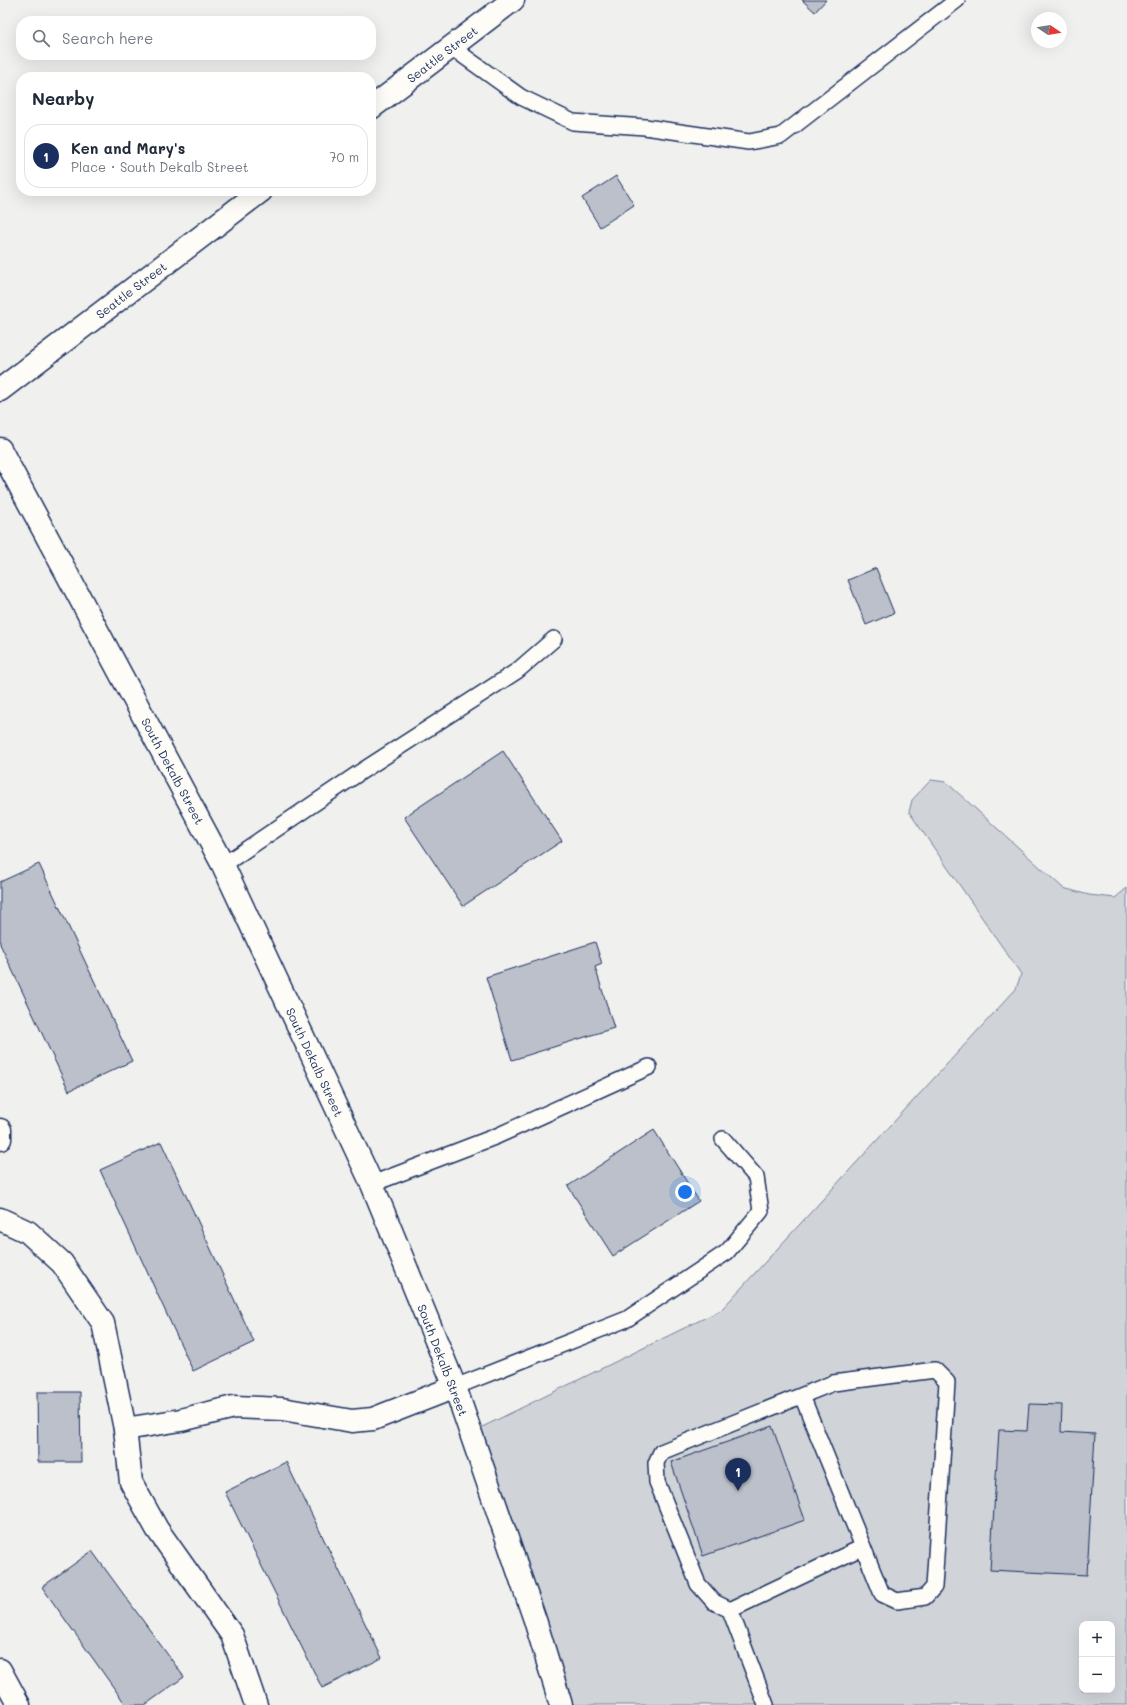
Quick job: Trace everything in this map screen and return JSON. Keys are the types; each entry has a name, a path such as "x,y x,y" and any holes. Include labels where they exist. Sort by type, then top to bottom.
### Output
{"street":[{"name":"Seattle Street","path":"376,104 513,0"},
{"name":"Seattle Street","path":"0,390 254,196"},
{"name":"South Dekalb Street","path":"0,449 223,865 372,1184 455,1387 532,1612 561,1705"},
{"path":"0,1130 0,1139"},
{"path":"0,1219 28,1232 62,1263 103,1323 125,1430 131,1482 157,1529 232,1635 256,1705"},
{"path":"125,1430 181,1420 234,1407 282,1409 352,1421 373,1419 455,1387"},
{"path":"0,1670 19,1705"}],"lane":[{"path":"451,47 521,97 573,122 645,127 749,142 782,136 957,0"},
{"path":"223,865 362,771 517,671 554,639"},
{"path":"372,1184 498,1136 649,1067"},
{"path":"455,1387 627,1319 727,1252 761,1211 756,1177 723,1139"},
{"path":"766,1705 730,1610 714,1602 698,1584 657,1482 656,1463 661,1452 833,1383 935,1370 947,1382 934,1587 925,1597 897,1601 882,1594 802,1396"},
{"path":"730,1610 863,1547"}],"shaded area":[{"path":"931,780 946,782 1063,888 1089,895 1115,898 1127,888 1127,1705 561,1705 470,1433 721,1310 1016,989 1021,974 909,812 912,800"}],"building":[{"path":"802,0 826,0 815,12"},
{"path":"616,176 634,205 600,227 582,198"},
{"path":"876,568 894,613 866,625 848,580"},
{"path":"503,751 562,841 463,906 404,817"},
{"path":"39,864 132,1061 69,1091 0,944 0,882"},
{"path":"595,942 602,964 595,967 614,1028 512,1060 486,977"},
{"path":"654,1130 699,1201 613,1256 568,1186"},
{"path":"161,1142 254,1342 193,1371 100,1170"},
{"path":"37,1392 80,1392 81,1462 38,1462"},
{"path":"1029,1404 1062,1405 1061,1432 1095,1434 1087,1575 990,1570 999,1430 1027,1431"},
{"path":"772,1426 805,1520 703,1556 671,1462"},
{"path":"286,1462 382,1658 322,1688 225,1492"},
{"path":"92,1551 184,1677 145,1705 126,1705 42,1587"}],"place":[{"name":"Ken and Mary's","path":"738,1491"}]}
